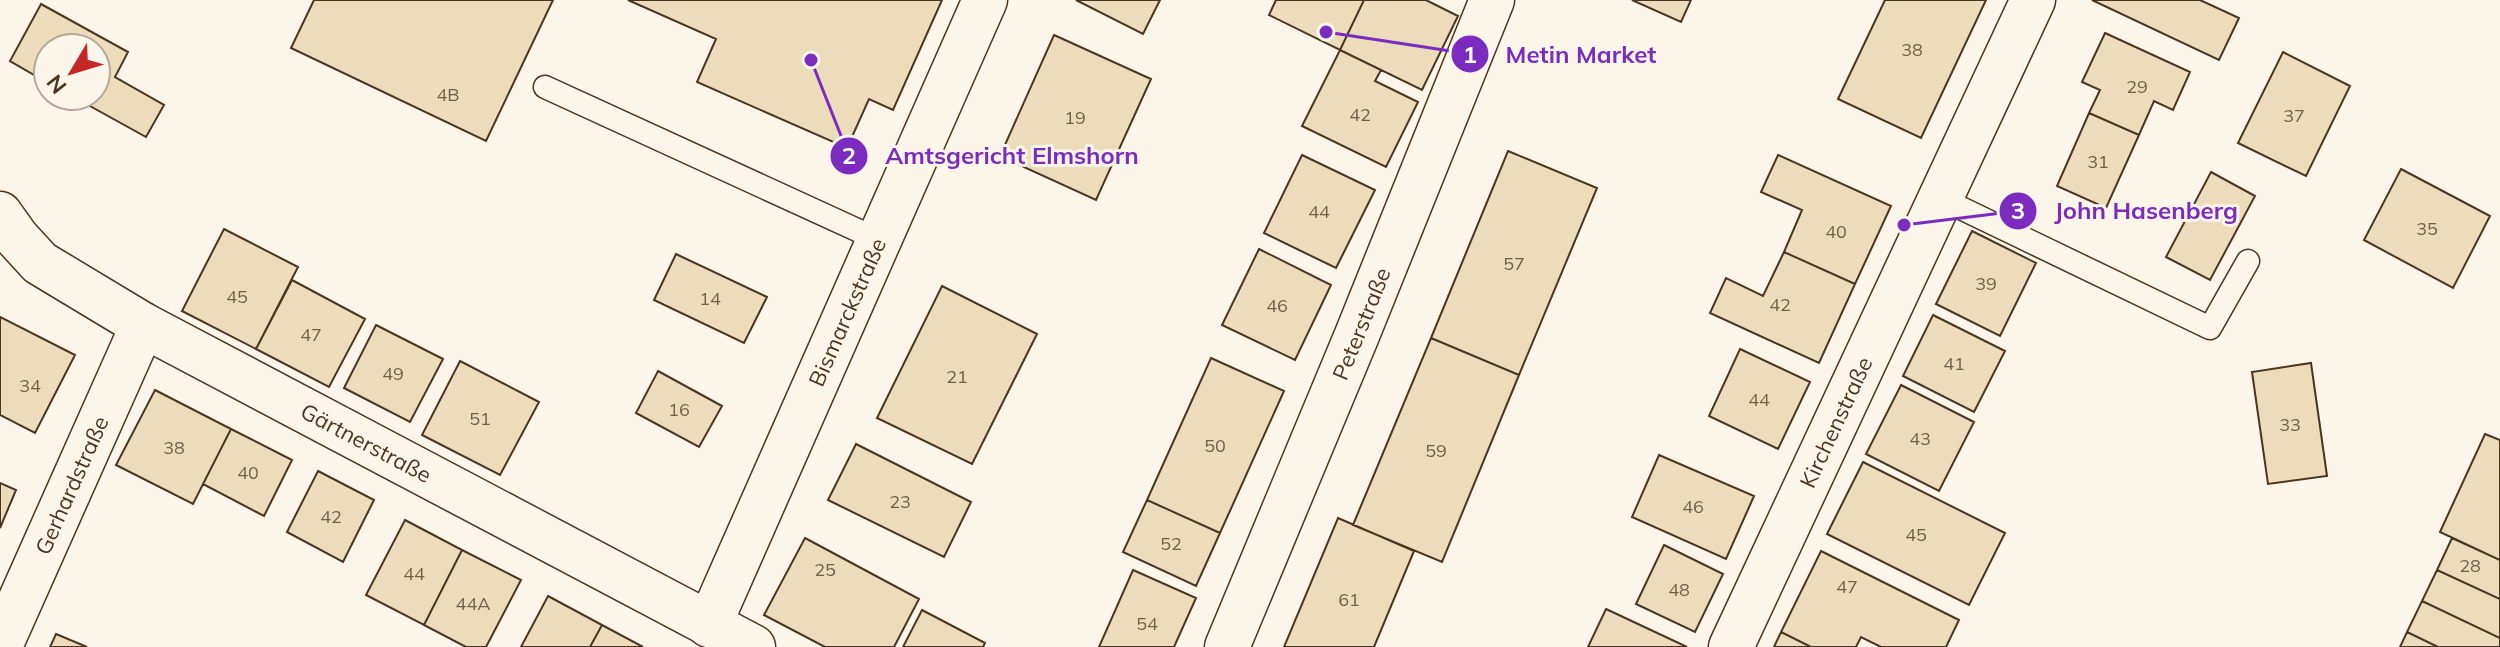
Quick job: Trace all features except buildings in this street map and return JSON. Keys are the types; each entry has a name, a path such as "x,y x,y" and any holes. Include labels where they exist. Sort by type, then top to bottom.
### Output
{"street":[{"name":"Bismarckstraße","path":"709,625 985,0"},
{"name":"Peterstraße","path":"1227,647 1492,0"},
{"name":"Kirchenstraße","path":"1731,647 2033,0"},
{"name":"Gärtnerstraße","path":"0,214 40,263 143,325 753,647"},
{"name":"Gerhardstraße","path":"0,646 143,325"}],"lane":[{"path":"545,87 879,240"},
{"path":"1940,198 2210,328 2248,261"}],"place":[{"name":"Metin Market","path":"1326,32"},
{"name":"Amtsgericht Elmshorn","path":"811,60"},
{"name":"John Hasenberg","path":"1904,225"}]}
